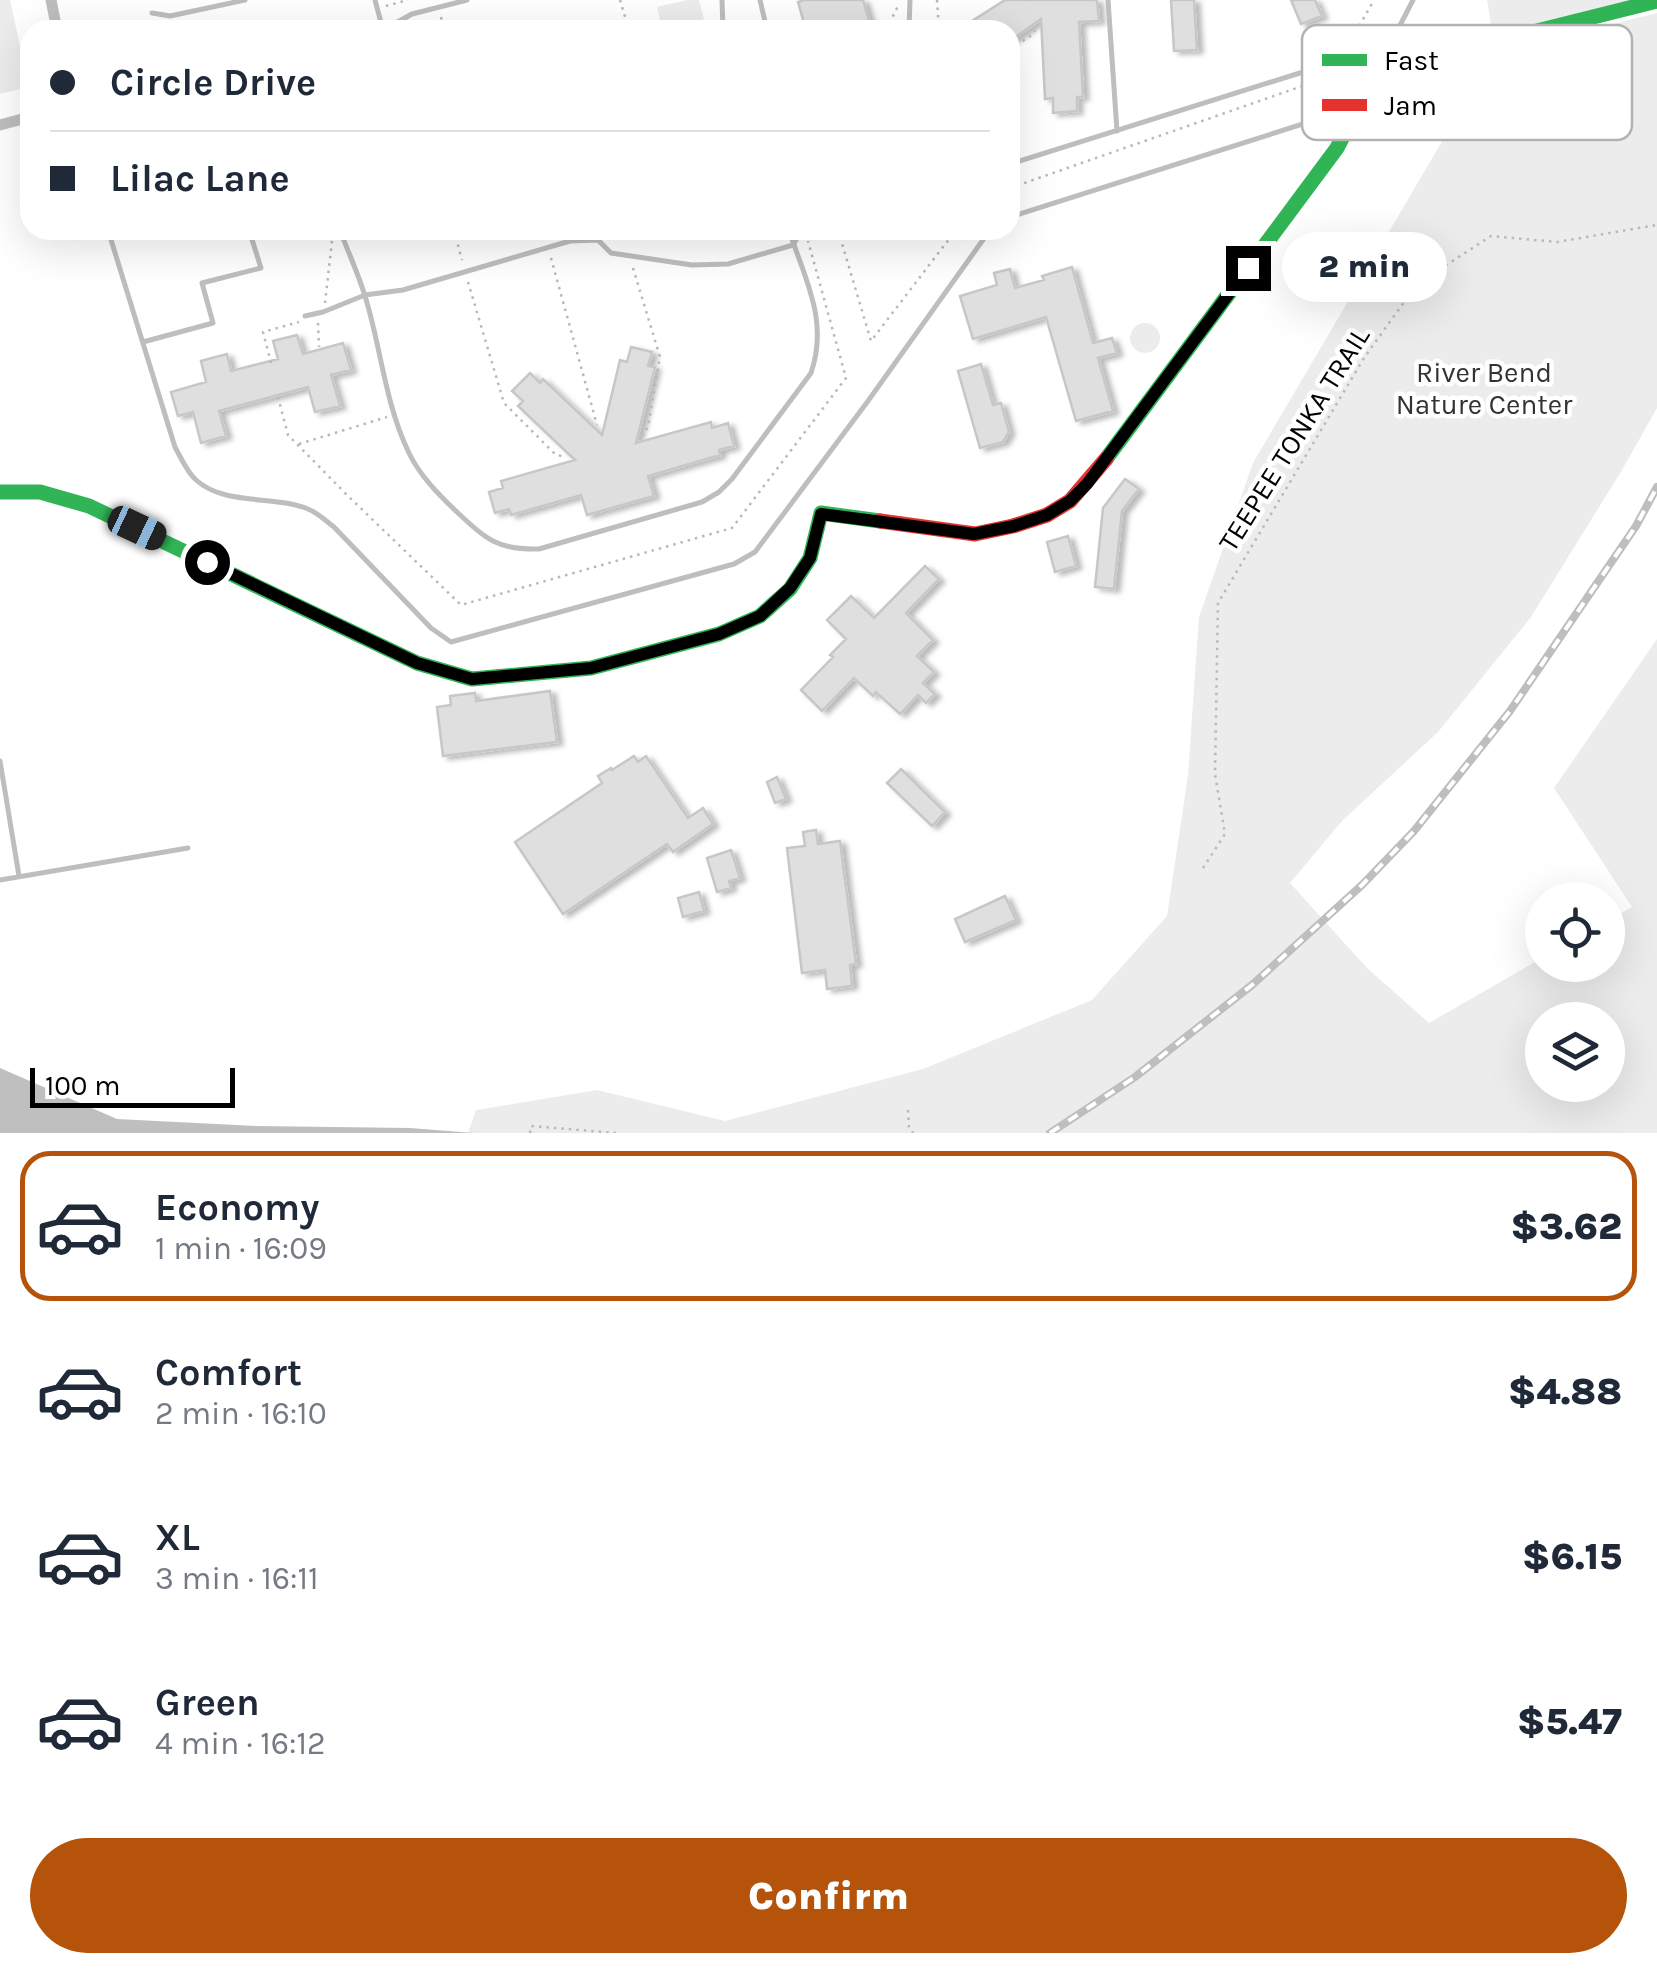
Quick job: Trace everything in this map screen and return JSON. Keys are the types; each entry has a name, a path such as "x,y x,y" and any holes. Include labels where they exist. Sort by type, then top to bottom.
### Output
{"street":[{"path":"1561,25 1657,1"},
{"path":"0,492 38,490 102,511 417,663 472,679 591,668 719,634 760,616 790,588 810,558 821,514 974,534 1047,515 1070,501 1114,449 1341,140"}],"lane":[{"path":"152,12 170,16 244,0"},
{"path":"401,20 467,0"},
{"path":"1108,0 1117,132"},
{"path":"1401,25 1414,0"},
{"path":"1020,161 1302,72"},
{"path":"1020,214 1302,125"},
{"path":"111,240 175,447 193,478 222,493 285,503 318,514 431,628 451,642 734,564 756,552 983,240"},
{"path":"143,342 213,323 202,283 260,268 252,240"},
{"path":"341,240 365,296 395,414 422,474 445,501 503,547 539,549 702,502 732,479 810,373 817,342 816,308 792,240"},
{"path":"305,316 570,241 598,240 612,252 692,265 728,264 794,245 797,240"},
{"path":"0,762 19,876"},
{"path":"0,880 188,848"}],"path":[{"path":"376,4 408,0"},
{"path":"438,7 441,20"},
{"path":"1020,43 1035,30"},
{"name":"TEEPEE TONKA TRAIL","path":"1203,868 1225,834 1214,774 1218,602 1364,358 1418,284 1490,236 1557,242 1657,225"},
{"path":"318,347 317,317 324,312 335,240"},
{"path":"457,240 504,404 554,454 564,457"},
{"path":"278,398 288,434 462,605 732,528 846,378 806,240"},
{"path":"841,240 871,341 948,240"},
{"path":"548,248 598,425"},
{"path":"629,255 660,358 643,436"},
{"path":"272,363 263,332 299,322"},
{"path":"298,444 395,414"},
{"path":"908,1110 908,1127 914,1133"},
{"path":"530,1133 531,1126 616,1133"}],"green space":[{"path":"0,0 10,0 20,46 20,89 0,94"},
{"path":"699,0 704,19 660,20 657,7"},
{"path":"1487,0 1657,0 1560,25 1491,25"},
{"name":"River Bend Nature Center","path":"1657,13 1657,408 1531,617 1438,732 1342,821 1290,883 1367,968 1429,1023 1525,968 1525,982 1625,982 1625,911 1632,907 1625,896 1625,882 1616,882 1554,788 1657,639 1657,1133 468,1133 476,1110 597,1090 725,1121 923,1069 1092,1000 1167,916 1188,775 1199,617 1253,463 1443,140 1632,140 1632,25 1608,25"},
{"path":"1145,323 1159,332 1160,338 1151,352 1145,353 1131,344 1130,338 1139,324"}],"shaded area":[{"path":"0,1068 117,1119 474,1133 0,1133"}],"building":[{"path":"863,0 869,20 803,20 798,2"},
{"path":"1005,0 1097,0 1099,21 1079,22 1083,97 1077,97 1077,111 1053,113 1053,98 1045,99 1041,19 1020,34 1020,20 974,20"},
{"path":"1171,0 1194,0 1197,50 1174,51"},
{"path":"1291,0 1315,0 1322,16 1301,24"},
{"path":"1072,267 1093,343 1112,338 1117,353 1098,358 1113,411 1076,421 1046,317 973,339 960,296 997,285 994,273 1010,269 1015,288"},
{"path":"297,335 303,354 343,343 351,370 331,375 340,406 315,412 308,387 219,411 226,436 201,443 193,412 178,416 171,392 206,382 201,361 227,354 231,371 278,359 273,341"},
{"path":"631,347 652,352 648,366 655,367 636,443 711,422 712,428 728,423 734,446 719,450 720,455 648,476 654,496 587,515 581,495 511,515 509,509 495,513 489,492 503,488 501,481 575,460 518,406 523,401 512,391 530,373 540,383 543,379 602,435 620,360 627,362"},
{"path":"981,364 993,405 1001,403 1009,432 1003,442 980,448 958,371"},
{"path":"1125,479 1139,489 1122,511 1114,589 1095,587 1103,508"},
{"path":"1068,536 1076,566 1055,572 1047,542"},
{"path":"925,566 939,579 906,613 933,640 917,656 934,672 923,683 935,694 926,703 918,695 900,714 854,678 822,711 801,690 846,639 827,620 851,596 874,618"},
{"path":"550,691 557,742 443,756 437,707 451,705 450,696 475,693 476,701"},
{"path":"634,756 638,762 646,756 688,818 703,808 713,824 673,852 667,844 563,914 515,842 602,783 598,776"},
{"path":"901,769 945,812 932,826 887,783"},
{"path":"777,777 786,799 775,803 767,782"},
{"path":"816,830 818,844 840,841 856,964 850,965 852,986 827,989 825,970 802,973 787,848 805,846 803,832"},
{"path":"731,850 740,878 729,881 731,888 717,892 707,858"},
{"path":"699,892 704,911 683,917 678,898"},
{"path":"1005,896 1016,920 965,942 955,919"}],"railway":[{"path":"1050,1133 1135,1077 1252,985 1362,885 1414,831 1510,711 1636,526 1657,487"}],"traffic: fast":[{"path":"1561,25 1657,1"},
{"path":"1106,459 1341,140"},
{"path":"0,492 40,492 89,506 417,663 472,679 591,668 719,634 760,616 790,589 810,558 821,513 880,521"}],"traffic: jam":[{"path":"880,521 975,534 1013,526 1047,515 1070,501 1106,459"}],"route":[{"path":"207,562 417,663 472,679 591,668 675,647 760,616 790,588 810,558 821,514 974,534 1047,515 1070,501 1114,449 1248,268"}]}
